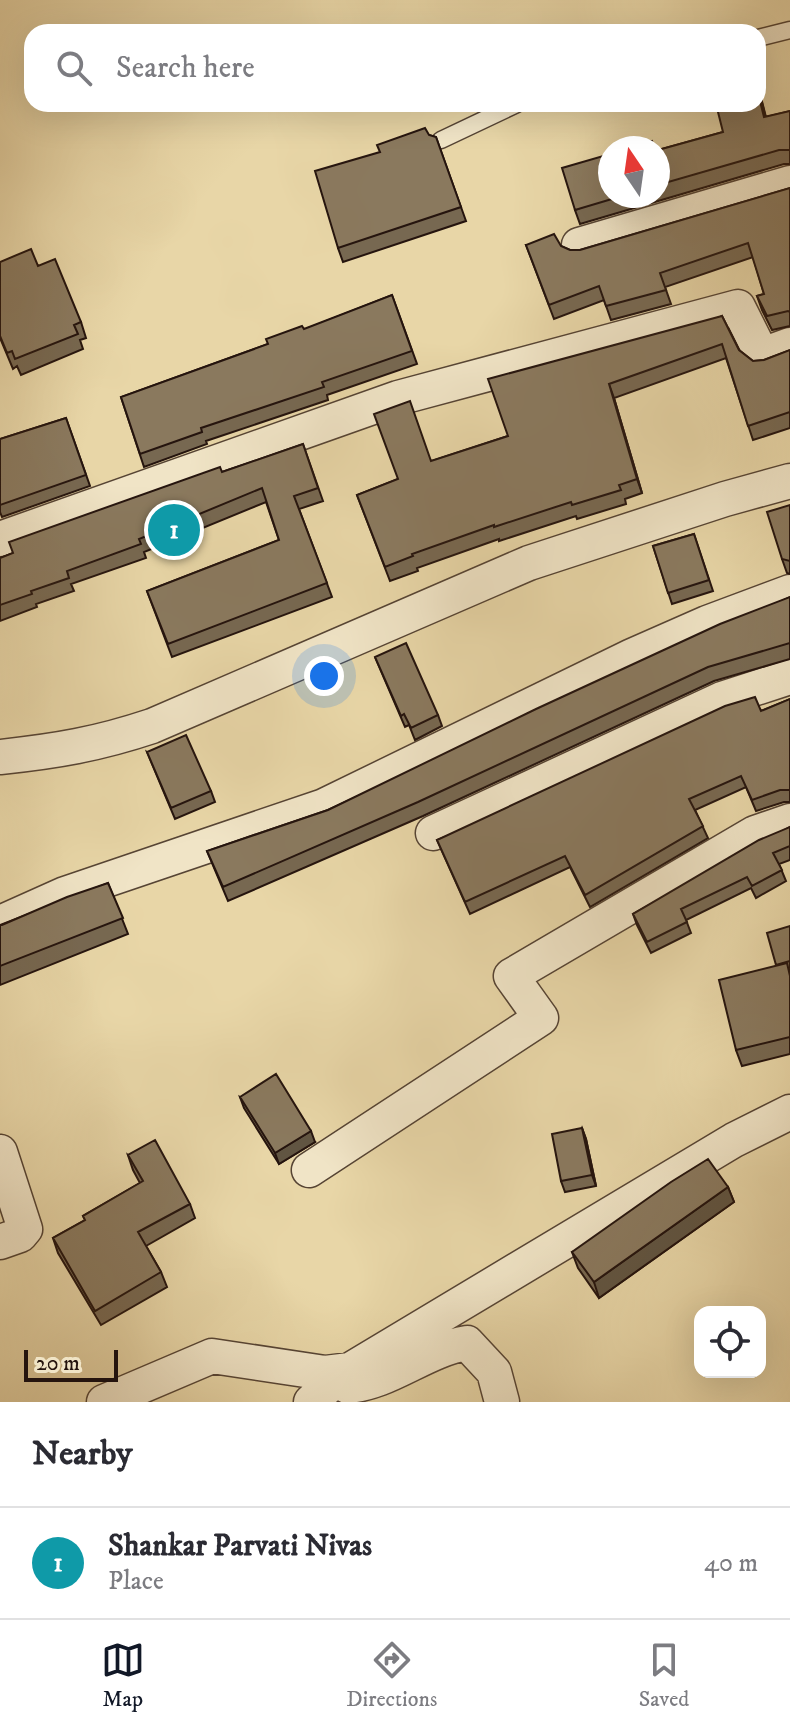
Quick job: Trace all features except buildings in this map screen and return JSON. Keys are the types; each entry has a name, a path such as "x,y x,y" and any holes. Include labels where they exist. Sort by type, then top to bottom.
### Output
{"street":[{"path":"579,245 790,183"},
{"path":"0,539 398,398 738,307 762,355 790,345"},
{"path":"0,757 63,751 152,726 529,563 790,481"},
{"path":"0,923 65,894 324,806 632,656 707,623 790,592"},
{"path":"433,833 722,699 790,677"},
{"path":"309,1170 541,1018 511,976 755,833 790,821"},
{"path":"321,1388 734,1140 790,1112"},
{"path":"0,1152 25,1229 20,1235 0,1242"},
{"path":"104,1402 212,1356 321,1388 367,1385 444,1347 467,1343 494,1372 502,1402"}],"lane":[{"path":"766,36 790,30"},
{"path":"441,140 500,112"}],"place":[{"name":"Shankar Parvati Nivas","path":"174,530"}]}
